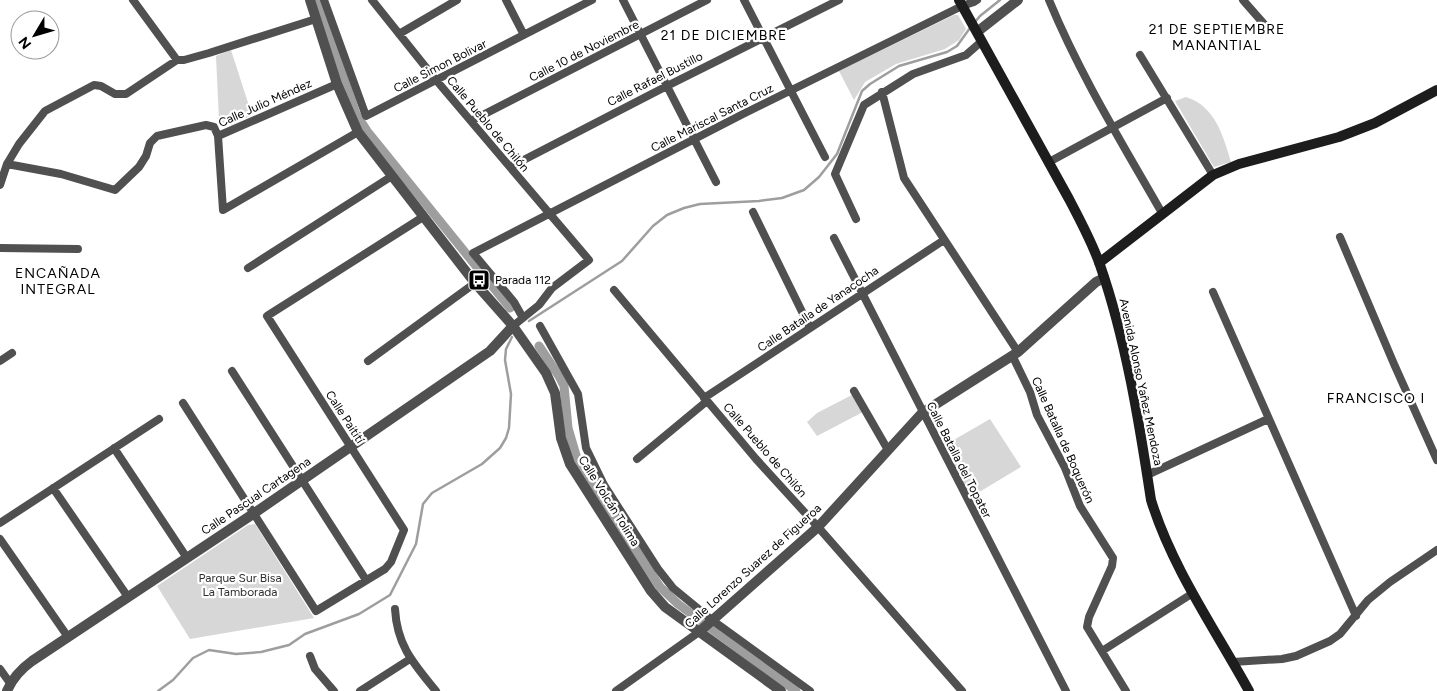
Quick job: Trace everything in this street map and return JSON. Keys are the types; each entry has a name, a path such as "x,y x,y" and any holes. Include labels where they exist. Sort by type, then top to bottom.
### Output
{"main road":[{"name":"Avenida Alonso Yañez Mendoza","path":"961,3 1049,162 1084,229 1099,263 1114,311 1126,360 1151,500 1157,520 1193,592 1249,691"},
{"path":"1099,263 1213,175 1238,164 1339,137 1375,123 1437,90"}],"street":[{"path":"133,0 177,60"},
{"name":"Calle Volcán Tolima","path":"310,0 337,84 358,132 423,217 513,326 552,383 561,438 567,457 576,475 658,600 665,607 705,626 810,691"},
{"name":"Calle Simon Bolivar","path":"324,0 366,116 592,0"},
{"name":"Calle Pueblo de Chilón","path":"372,0 436,80 589,260 552,288 539,305 523,318"},
{"path":"399,34 457,0"},
{"path":"506,0 524,35"},
{"path":"623,0 716,182"},
{"name":"Calle 10 de Noviembre","path":"471,121 707,0"},
{"path":"744,0 825,157"},
{"name":"Calle Rafael Bustillo","path":"510,167 839,0"},
{"name":"Calle Mariscal Santa Cruz","path":"523,318 514,302 473,253 961,3 977,0"},
{"path":"856,219 835,174 864,105 882,92 914,74 966,55 976,30 1018,0"},
{"path":"1049,0 1088,85 1162,213"},
{"path":"1243,0 1264,24"},
{"path":"0,185 7,164 19,144 45,111 94,85 115,94 126,94 177,60 209,53 316,19"},
{"path":"1140,55 1213,175"},
{"name":"Calle Julio Méndez","path":"7,164 61,174 115,190 138,168 146,156 150,143 157,136 206,125 214,127 218,136 337,84"},
{"name":"Calle Batalla de Boquerón","path":"882,92 904,178 1015,354 1037,415 1065,468 1080,506 1113,558 1112,566 1088,622 1088,627 1126,691"},
{"path":"1049,162 1167,98"},
{"path":"218,136 223,210 358,132"},
{"path":"248,268 392,176"},
{"path":"753,212 810,328"},
{"name":"Calle Paitití","path":"366,580 379,575 391,562 404,530 266,316 423,217"},
{"path":"1340,237 1437,460"},
{"name":"Calle Batalla del Topater","path":"834,238 1066,691"},
{"name":"Calle Batalla de Yanacocha","path":"637,459 705,399 861,293 944,240"},
{"path":"0,248 78,249"},
{"name":"Calle Lorenzo Suarez de Figueroa","path":"616,691 705,626 818,527 922,413 1015,354 1096,282 1104,278"},
{"path":"368,361 475,282"},
{"name":"Calle Pueblo de Chilón","path":"614,290 756,459 962,691"},
{"path":"1213,292 1356,616"},
{"path":"513,326 523,318"},
{"name":"Calle Pascual Cartagena","path":"5,685 25,666 302,481 490,351 513,326"},
{"name":"Calle Volcán Tolima","path":"540,326 578,394 586,448 604,486 658,570 705,626 781,691"},
{"path":"0,361 12,353"},
{"path":"183,403 316,610 366,580 232,371"},
{"path":"854,391 888,450"},
{"path":"0,523 159,419"},
{"path":"1148,475 1268,419"},
{"path":"114,448 187,558"},
{"path":"53,488 128,597"},
{"path":"0,539 68,637"},
{"path":"1233,662 1282,659 1296,656 1340,634 1368,600 1390,582 1437,550"},
{"path":"1102,651 1193,592"},
{"path":"395,609 398,633 410,659 436,691"},
{"path":"310,656 315,669 334,691"},
{"path":"360,691 410,659"},
{"path":"0,669 5,685"}],"green space":[{"path":"954,15 958,15 966,29 959,40 945,49 896,64 865,82 854,100 839,71"},
{"path":"231,50 252,115 231,125 223,125 219,120 216,56"},
{"path":"1186,97 1196,101 1211,114 1221,132 1231,162 1214,167 1175,101"},
{"path":"852,395 863,412 817,436 807,422 817,413"},
{"path":"990,419 1021,467 971,497 945,445"},
{"name":"Parque Sur Bisa La Tamborada","path":"255,524 314,618 190,639 157,586 248,525"}],"waterway":[{"path":"317,0 356,114 367,131 510,308"},
{"path":"975,22 1000,0"},
{"path":"529,321 622,261 653,226 667,215 700,204 782,198 804,190 819,177 837,154 862,91 899,66 947,52 957,46 970,28"},
{"path":"158,691 173,680 193,658 209,650 236,654 261,652 289,645 305,634 359,614 390,595 416,544 423,504 432,493 482,464 500,448 506,438 509,428 511,394 505,360 506,349 512,337"},
{"path":"539,346 564,386 568,428 578,462 660,587 678,604 796,691"}],"place":[{"name":"Parada 112","path":"479,280"}],"district":[{"name":"21 DE DICIEMBRE","path":"724,35"},
{"name":"21 DE SEPTIEMBRE MANANTIAL","path":"1217,38"},
{"name":"ENCAÑADA INTEGRAL","path":"58,282"},
{"name":"FRANCISCO I","path":"1376,398"}]}
